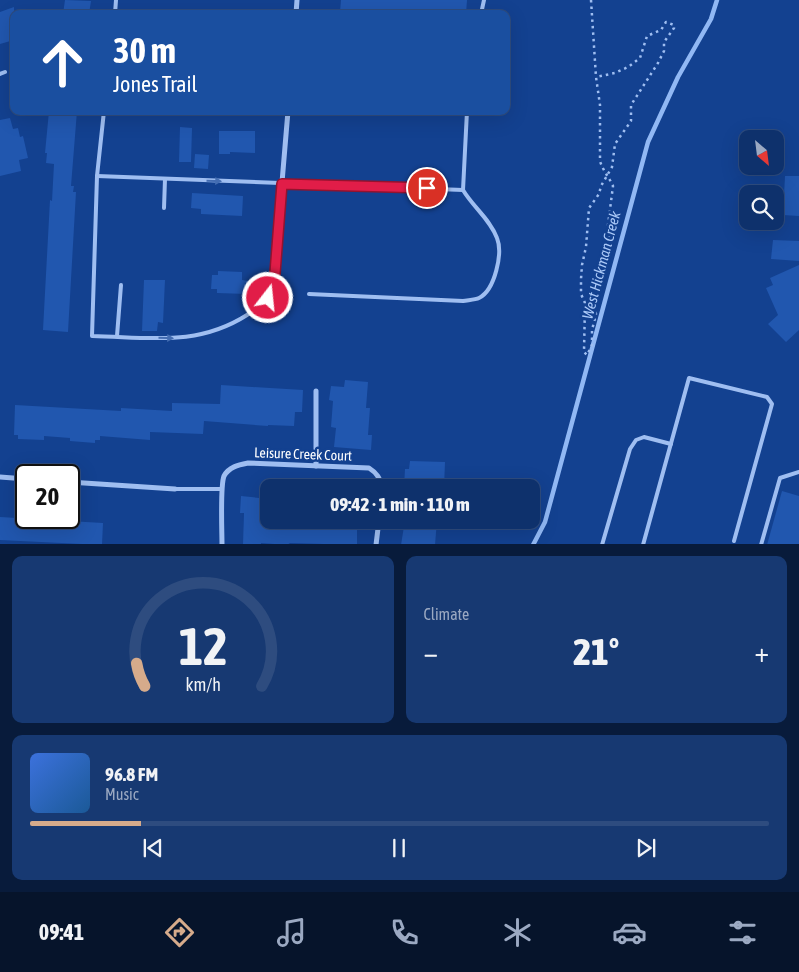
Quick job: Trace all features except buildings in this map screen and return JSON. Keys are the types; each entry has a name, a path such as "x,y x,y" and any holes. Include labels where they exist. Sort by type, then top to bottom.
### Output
{"street":[{"path":"278,230 288,115"},
{"path":"316,391 316,466"},
{"name":"Leisure Creek Court","path":"222,544 222,489 224,476 239,464 369,468 376,472 380,479"},
{"path":"0,477 15,478"},
{"path":"80,483 175,489"},
{"path":"376,544 378,529"}],"lane":[{"path":"0,74 5,72"},
{"path":"104,115 97,176 92,336 180,338 206,334 234,323 268,298 275,273 278,230"},
{"path":"310,294 463,301 479,298 491,286 498,266 498,240 490,224 463,190 467,115"},
{"path":"97,176 463,190"},
{"path":"164,208 165,179"},
{"path":"117,336 121,285"},
{"path":"643,544 689,378 767,397 772,404 734,541"},
{"path":"602,544 630,449 636,440 644,437 671,444"},
{"path":"761,544 780,478 799,472"},
{"path":"175,489 222,489"}],"path":[{"path":"591,0 596,77 600,105 600,161 606,176 613,186 608,225 609,237 599,272 599,289 594,305 596,314 592,330 592,345 587,355 584,352 585,303 581,294 582,265 586,247 589,208 598,194 600,186 606,176 612,168 615,144 631,121 631,105 658,63 664,51 664,42 674,28 674,25 666,22 661,30 647,36 640,58 628,68 596,77"}],"waterway":[{"name":"West Hickman Creek","path":"534,544 545,522 648,142 678,77 711,19 717,0"}],"route":[{"path":"268,298 275,273 282,184 427,188"}]}
